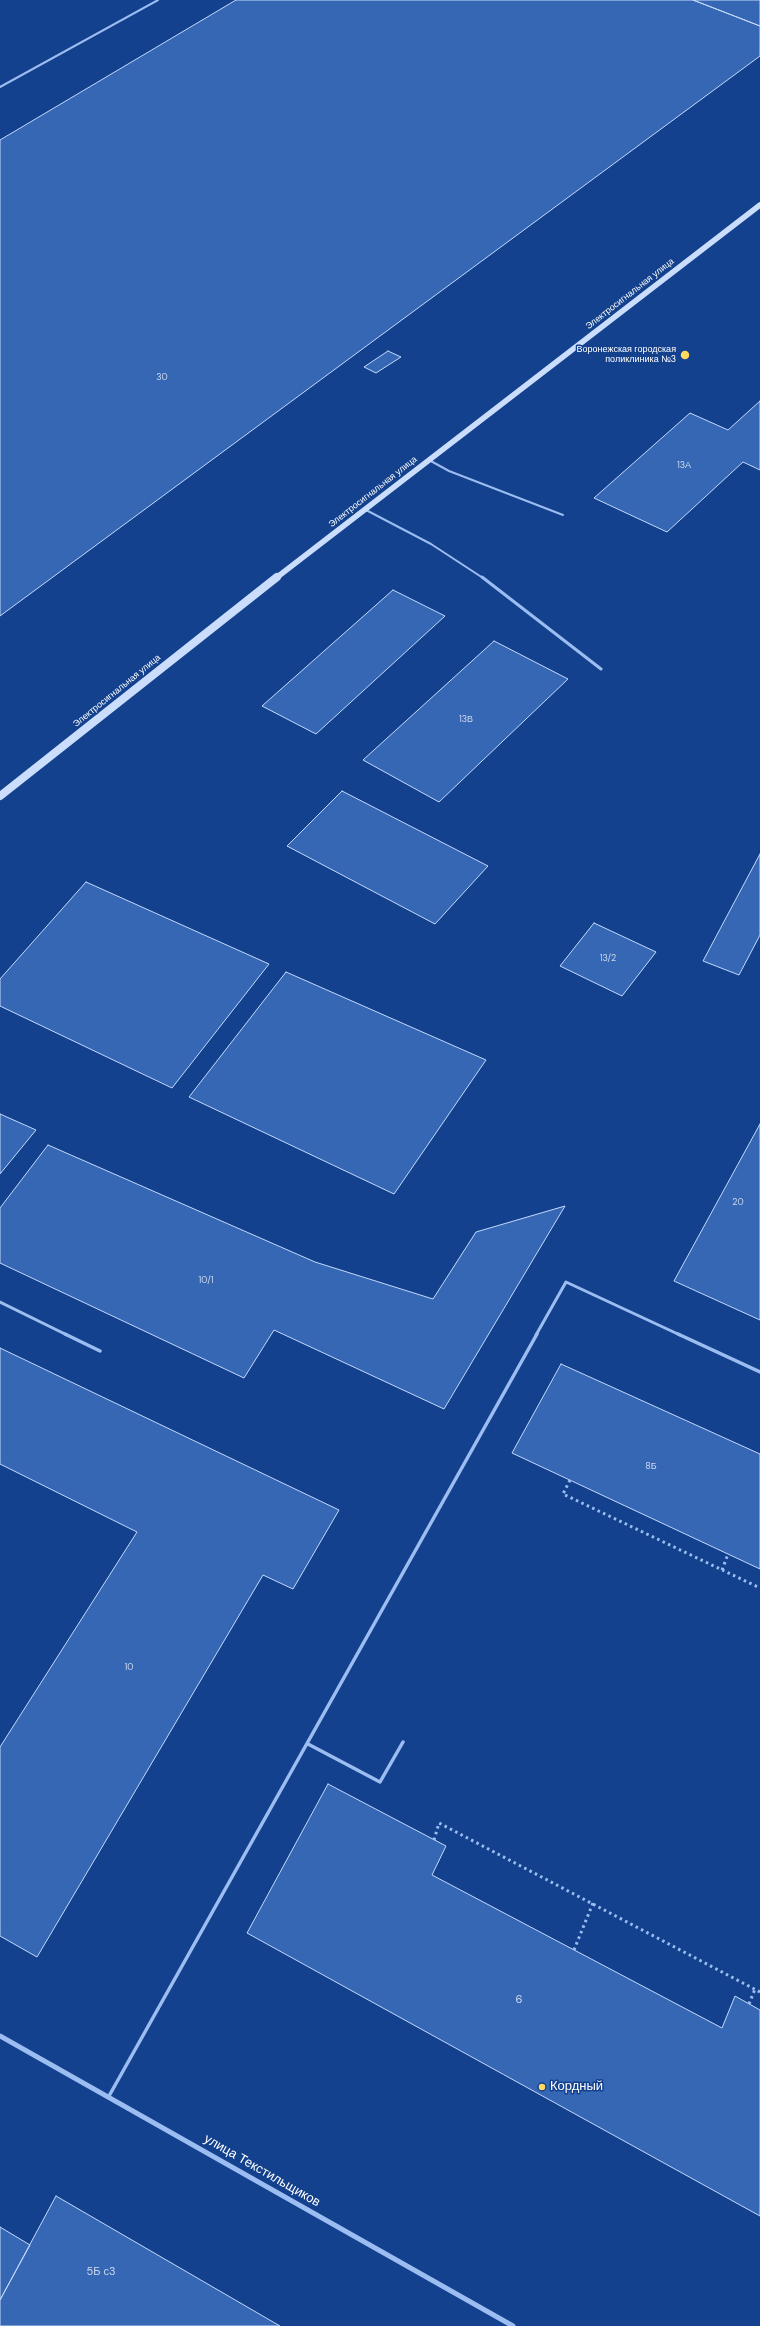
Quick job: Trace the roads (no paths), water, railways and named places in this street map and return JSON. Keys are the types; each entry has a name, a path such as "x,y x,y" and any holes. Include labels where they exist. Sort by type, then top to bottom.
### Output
{"street":[{"name":"Электросигнальная улица","path":"0,796 176,655 760,205"},
{"name":"улица Текстильщиков","path":"0,2036 109,2096 513,2326"}],"lane":[{"path":"0,87 158,0"},
{"path":"429,460 449,471 563,515"},
{"path":"366,510 431,544 473,570 601,669"},
{"path":"109,2096 308,1744 566,1282 760,1372"},
{"path":"0,1302 100,1351"},
{"path":"308,1744 380,1782 403,1742"}],"place":[{"name":"Воронежская городская поликлиника №3","path":"685,355"},
{"name":"Кордный","path":"542,2087"}]}
